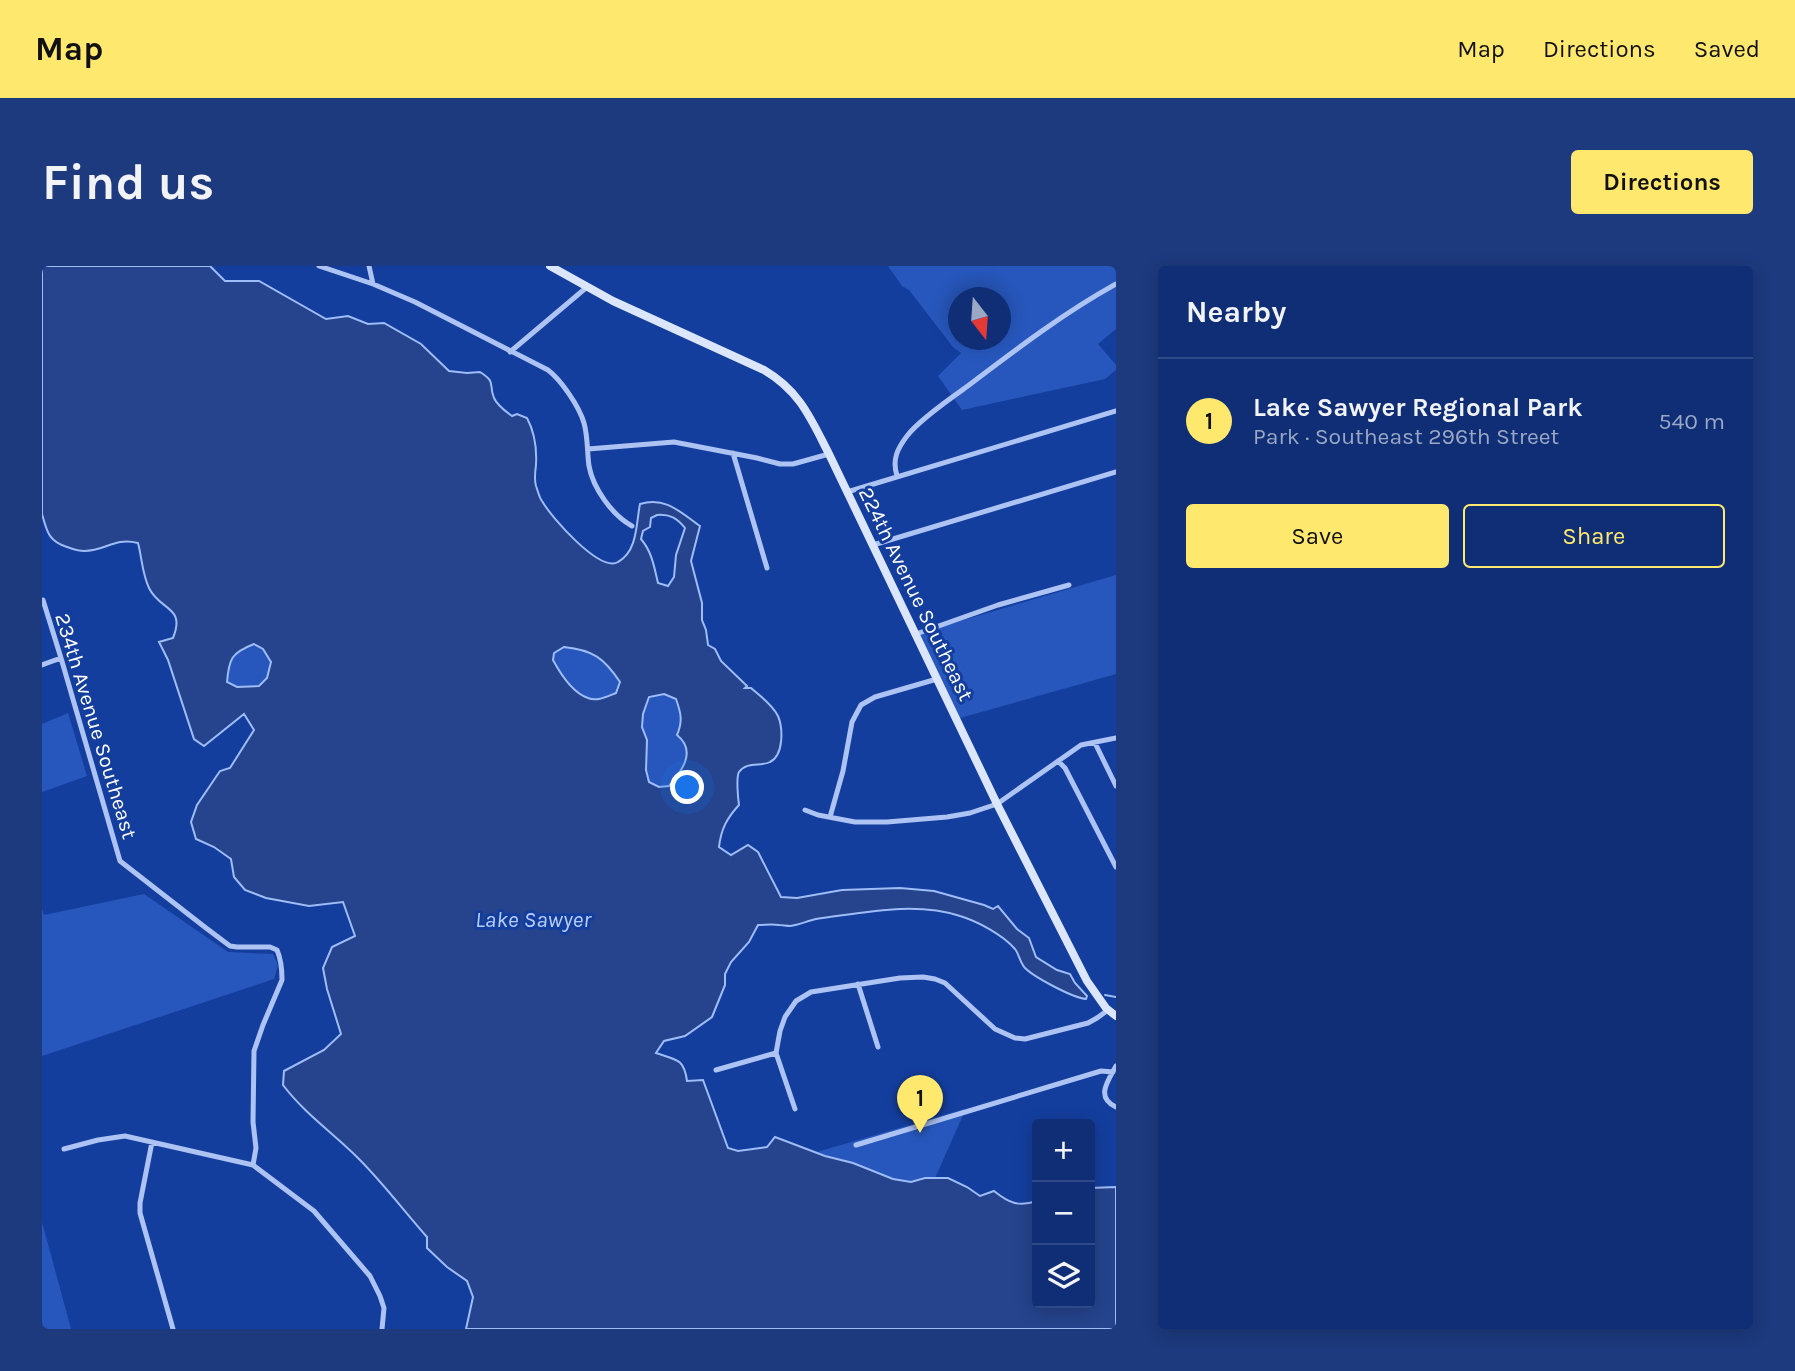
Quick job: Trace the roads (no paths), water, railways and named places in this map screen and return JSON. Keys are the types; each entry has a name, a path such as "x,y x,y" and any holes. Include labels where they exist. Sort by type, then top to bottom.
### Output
{"street":[{"path":"319,266 373,284 435,312 548,370 556,377 584,423 591,475 601,494 617,515 632,526"},
{"path":"369,266 373,284"},
{"name":"224th Avenue Southeast","path":"550,266 632,310 777,377 803,405 997,804 1087,981 1108,1010 1116,1016"},
{"path":"897,476 894,466 896,453 908,434 1037,334 1116,284"},
{"path":"510,352 587,287"},
{"path":"847,492 1116,411"},
{"path":"588,449 674,442 780,464 793,464 829,454"},
{"path":"733,453 766,568"},
{"path":"873,545 1116,472"},
{"path":"916,634 1069,585"},
{"name":"234th Avenue Southeast","path":"43,600 120,861 230,946 270,947 277,950 280,957 282,980 254,1051 253,1122 256,1148 253,1165"},
{"path":"42,665 61,658"},
{"path":"830,817 843,771 852,722 861,705 875,696 937,679"},
{"path":"805,810 855,822 887,822 970,813 997,804 1081,745 1116,738"},
{"path":"1095,743 1116,786"},
{"path":"1058,761 1065,768 1116,867"},
{"path":"795,1109 776,1053 785,1017 796,1001 811,992 900,978 935,979 945,983 995,1029 1014,1038 1025,1039 1088,1023 1108,1010"},
{"path":"858,984 877,1047"},
{"path":"716,1070 776,1053"},
{"path":"1114,1069 1104,1094 1116,1107"},
{"path":"856,1145 1114,1069"},
{"path":"64,1149 125,1136 253,1165 314,1212 370,1276 384,1308 382,1329"},
{"path":"152,1142 140,1213 173,1329"}],"water":[{"name":"Lake Sawyer","path":"42,266 210,266 225,281 259,281 326,319 348,316 368,324 384,323 421,344 449,371 480,372 490,381 492,393 499,405 512,416 517,414 527,418 530,424 536,447 535,483 547,509 588,552 610,563 625,557 633,544 640,504 658,502 680,511 700,526 691,561 702,603 702,620 708,645 715,649 721,661 747,686 745,688 751,688 766,700 778,716 781,727 780,748 775,759 746,766 739,772 739,805 725,824 719,847 731,855 748,845 758,852 781,897 797,898 842,890 900,888 934,891 993,909 998,906 1017,929 1029,938 1036,957 1057,970 1070,974 1087,996 1086,999 1080,998 1045,982 1025,968 1015,949 997,934 967,918 943,912 925,909 870,911 790,926 758,925 725,974 725,985 712,1017 685,1036 664,1041 656,1053 678,1061 684,1068 687,1081 703,1080 728,1148 738,1151 767,1147 775,1137 893,1179 911,1182 925,1178 948,1178 980,1196 994,1191 1014,1203 1032,1202 1032,1308 1095,1308 1095,1188 1116,1187 1116,1329 466,1329 473,1297 467,1281 427,1248 427,1237 376,1177 300,1105 283,1085 284,1071 324,1050 341,1034 323,968 332,947 355,936 343,902 309,906 266,898 245,890 234,877 231,859 196,839 191,822 197,805 220,771 230,768 254,730 244,714 204,746 194,739 168,660 159,642 173,638 176,620 174,614 149,588 138,543 116,543 82,551 61,545 47,530 42,514","holes":["657,515 676,519 685,528 676,555 674,577 668,586 658,583 650,554 641,539 643,531 650,527 651,518","254,644 263,649 271,662 267,678 259,686 237,687 227,682 233,658","564,647 583,650 603,661 620,682 616,693 595,699 582,695 572,687 553,660 554,653","664,694 676,699 681,721 677,735 683,741 687,754 683,767 669,786 659,787 649,782 646,770 647,740 642,727 649,697"]}],"waterway":[{"path":"1105,995 1116,997"}],"place":[{"name":"Lake Sawyer Regional Park","path":"920,1133"}]}
